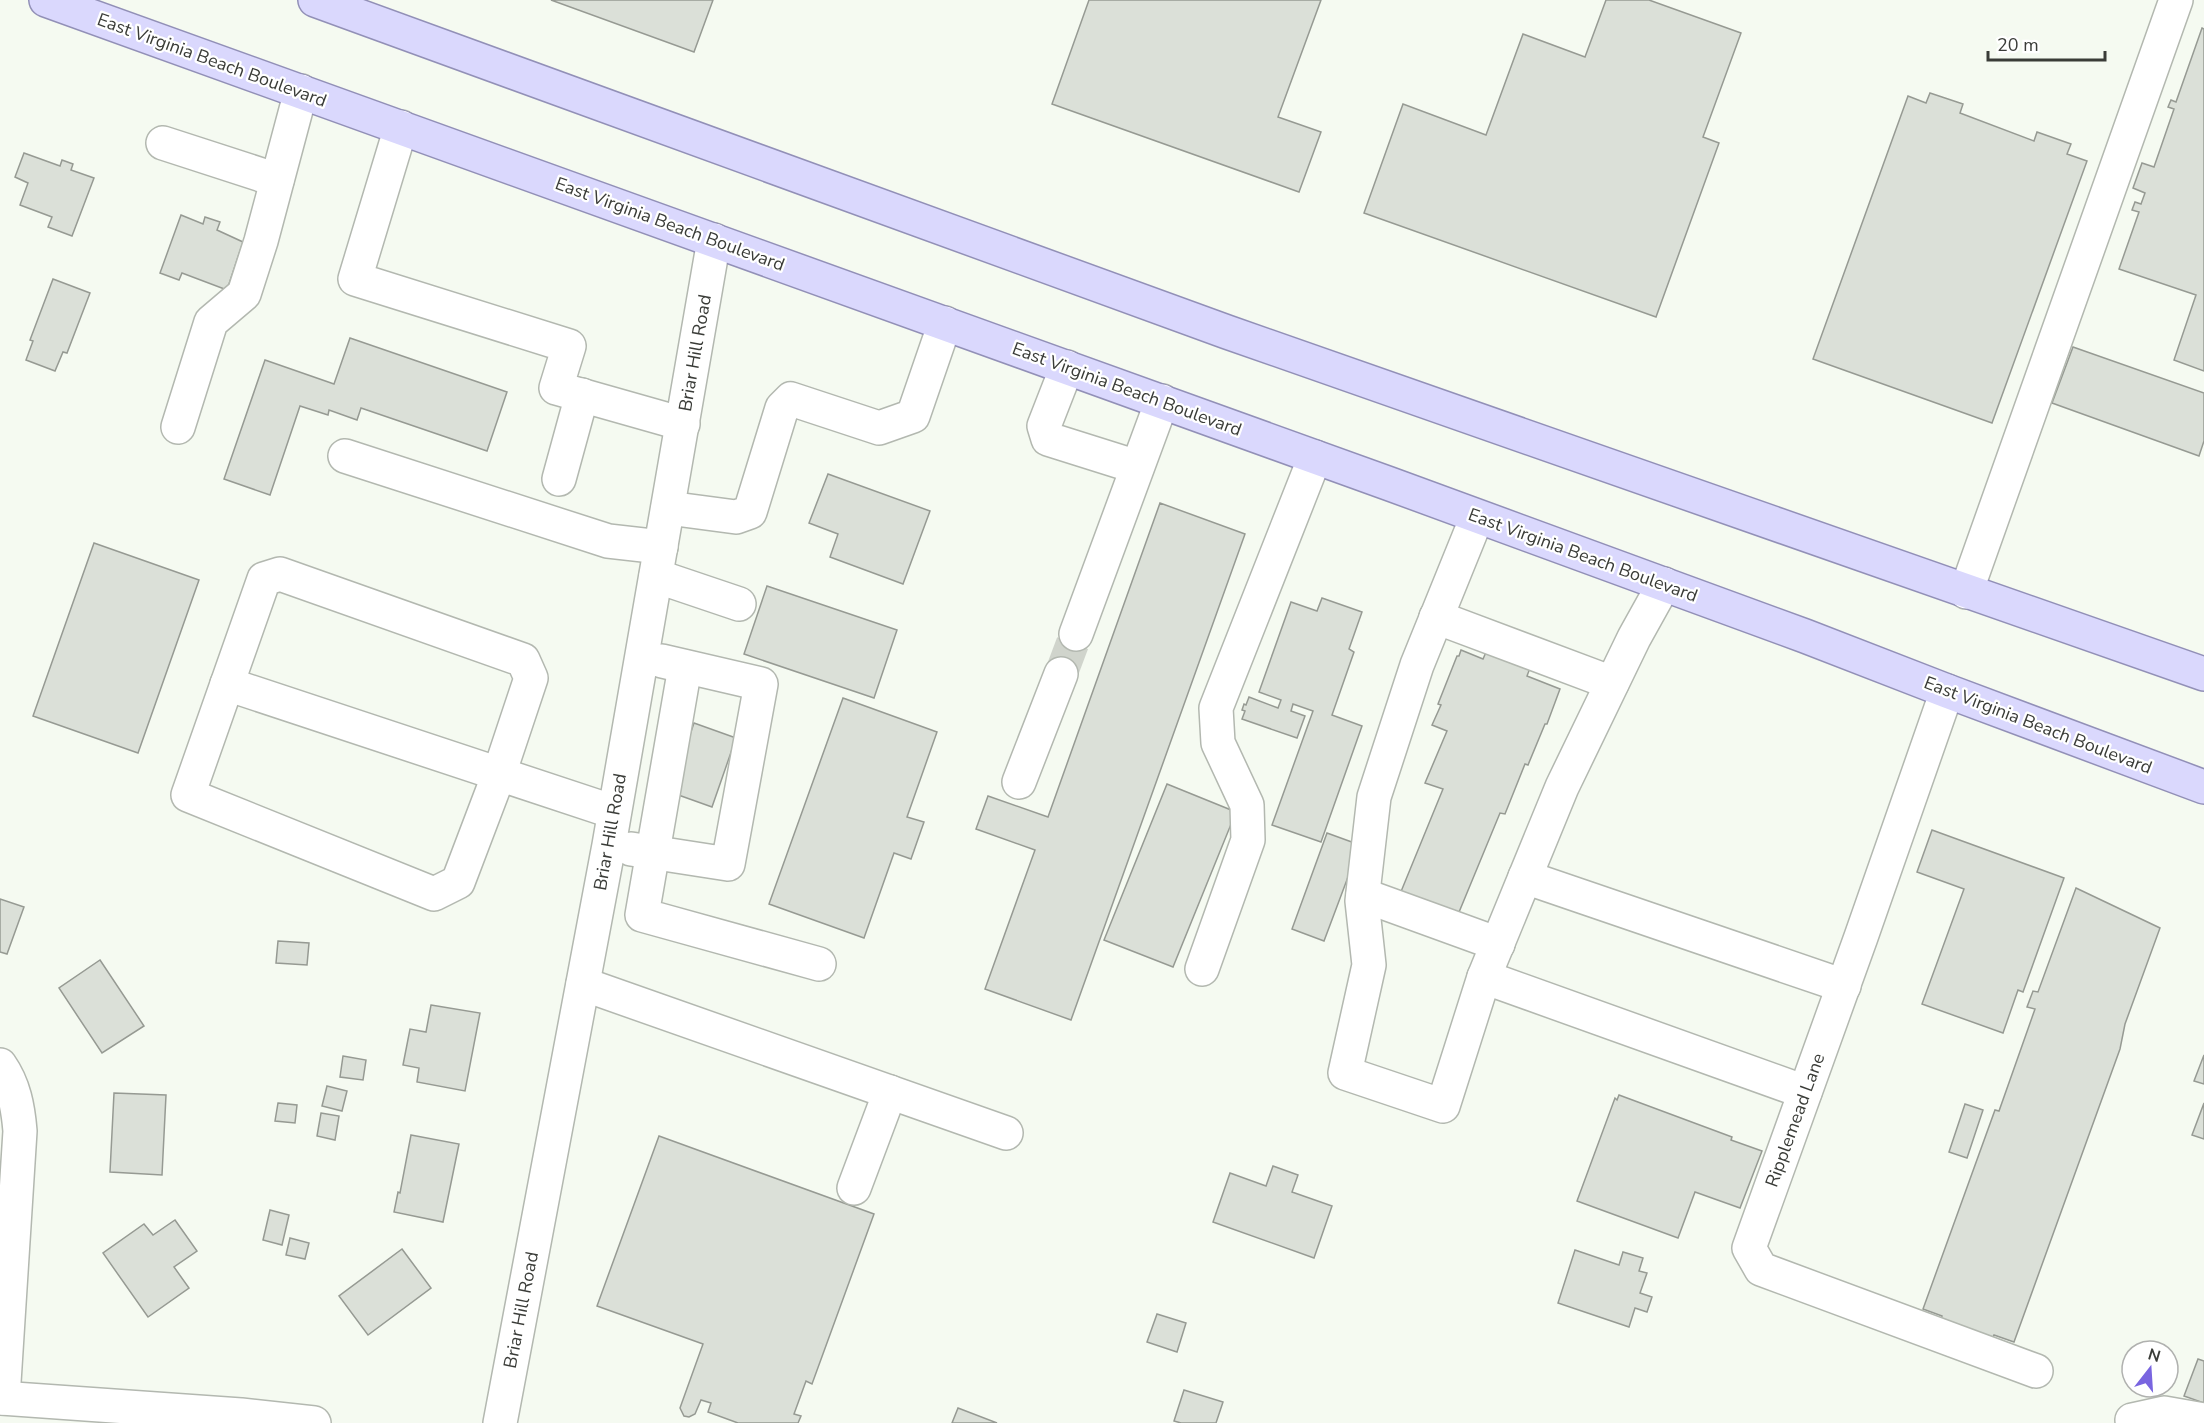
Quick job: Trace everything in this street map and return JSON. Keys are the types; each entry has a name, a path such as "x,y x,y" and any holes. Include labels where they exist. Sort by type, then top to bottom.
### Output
{"main road":[{"name":"East Virginia Beach Boulevard","path":"46,0 1664,584 2204,788"},
{"path":"320,1 370,9 1227,332 2204,675"},
{"path":"2144,653 2204,662"}],"street":[{"path":"1966,592 2176,0"},
{"path":"178,427 211,322 244,294 261,241 301,91"},
{"path":"401,127 355,279 569,346 556,388 683,424"},
{"path":"163,143 277,180"},
{"name":"Briar Hill Road","path":"500,1423 609,845 714,240"},
{"path":"668,508 736,517 750,512 782,408 791,399 879,429 913,417 945,323"},
{"path":"1067,367 1044,426 1048,439 1137,467"},
{"path":"559,479 582,395"},
{"path":"1076,634 1162,401"},
{"path":"345,456 608,541 658,562 739,604"},
{"path":"1202,969 1248,840 1247,805 1218,744 1216,708 1315,457"},
{"path":"1477,516 1417,665 1374,797 1363,895 1369,965 1345,1073 1443,1106 1484,977 1562,787 1612,683 1664,584"},
{"path":"280,574 523,660 531,678 499,774 458,882 434,894 188,795 227,684 264,579 280,574"},
{"path":"1436,617 1612,683"},
{"path":"609,845 728,864 761,684 642,656"},
{"path":"684,666 642,915 819,963"},
{"path":"1019,782 1061,674"},
{"path":"227,684 614,812"},
{"name":"Ripplemead Lane","path":"1947,692 1749,1248 1761,1269 2036,1371"},
{"path":"1525,877 1844,986"},
{"path":"1363,895 1498,944"},
{"path":"1484,977 1805,1092"},
{"path":"583,984 1006,1133"},
{"path":"0,1065 8,1076 18,1106 20,1131 2,1398 241,1415 314,1423"},
{"path":"854,1188 890,1092"},
{"path":"2133,1423 2132,1420 2164,1413 2204,1420"}],"building":[{"path":"551,0 713,0 694,52"},
{"path":"1089,0 1321,0 1278,117 1321,132 1299,192 1052,104"},
{"path":"1606,0 1649,0 1741,33 1703,137 1719,143 1656,317 1364,213 1403,104 1486,135 1523,34 1585,57"},
{"path":"2202,28 2204,29 2204,371 2174,360 2196,295 2119,269 2139,212 2132,210 2135,202 2141,204 2145,193 2133,188 2142,163 2154,167 2174,109 2168,107 2171,100 2176,102"},
{"path":"1930,93 1963,104 1960,113 2034,141 2037,132 2071,144 2067,154 2087,161 1992,423 1813,359 1908,96 1926,103"},
{"path":"24,153 60,166 62,160 73,164 71,170 94,178 72,236 48,227 52,217 20,205 28,183 15,177"},
{"path":"181,215 203,224 205,217 220,222 217,230 243,242 227,290 182,273 179,280 160,273"},
{"path":"53,279 90,293 67,353 63,352 55,371 26,360 33,341 30,340"},
{"path":"350,338 507,392 487,451 361,408 357,420 329,410 328,415 300,406 270,495 224,479 265,360 334,384"},
{"path":"2073,347 2204,393 2204,441 2199,456 2052,403"},
{"path":"828,474 930,511 903,584 830,557 838,534 809,523"},
{"path":"1160,503 1245,534 1071,1020 985,989 1035,850 976,829 988,796 1048,817"},
{"path":"94,543 199,580 138,753 33,716"},
{"path":"767,586 897,630 874,698 744,654"},
{"path":"1322,598 1362,612 1349,649 1354,652 1332,715 1362,726 1321,842 1272,825 1313,711 1293,704 1291,711 1305,716 1297,738 1242,719 1245,711 1242,710 1249,697 1278,708 1281,700 1259,692 1291,602 1317,611"},
{"path":"1461,650 1483,659 1487,650 1530,668 1527,676 1560,689 1547,724 1545,724 1528,765 1525,764 1505,814 1500,813 1457,917 1400,894 1443,789 1425,783 1447,731 1432,725 1441,705 1438,704"},
{"path":"843,698 937,732 907,817 924,822 911,859 894,853 864,938 769,904"},
{"path":"694,723 736,738 712,807 670,792"},
{"path":"1167,784 1236,812 1173,967 1104,940"},
{"path":"1932,830 2064,878 2023,992 2018,990 2003,1033 1922,1004 1964,889 1917,872"},
{"path":"1327,833 1360,845 1324,941 1292,929"},
{"path":"2076,888 2160,928 2125,1024 2120,1049 2014,1342 1994,1335 1990,1345 1939,1326 1942,1316 1923,1309 1995,1110 1999,1111 2035,1009 2027,1007 2033,991 2038,992"},
{"path":"0,899 24,907 7,954 0,952"},
{"path":"278,941 309,943 307,965 276,963"},
{"path":"100,960 144,1026 102,1053 59,988"},
{"path":"431,1005 480,1013 465,1091 417,1082 419,1068 403,1065 410,1029 426,1032"},
{"path":"2204,1055 2204,1084 2194,1081"},
{"path":"343,1056 366,1060 363,1080 340,1077"},
{"path":"327,1086 347,1091 342,1111 322,1106"},
{"path":"114,1093 166,1095 162,1175 110,1172"},
{"path":"1619,1095 1732,1137 1731,1140 1762,1151 1740,1208 1695,1192 1678,1238 1577,1201 1615,1098 1617,1100"},
{"path":"278,1103 297,1105 295,1123 275,1121"},
{"path":"2204,1103 2204,1139 2192,1135"},
{"path":"1965,1104 1983,1110 1967,1158 1949,1152"},
{"path":"321,1113 339,1116 335,1140 317,1136"},
{"path":"411,1135 459,1144 443,1222 394,1212"},
{"path":"659,1136 874,1214 812,1384 806,1381 794,1414 801,1416 798,1423 738,1423 708,1412 711,1403 701,1400 695,1414 689,1417 684,1416 680,1408 703,1344 597,1306"},
{"path":"1273,1166 1298,1175 1292,1192 1332,1206 1314,1258 1213,1222 1230,1173 1266,1186"},
{"path":"270,1210 289,1215 282,1245 263,1240"},
{"path":"175,1220 197,1251 174,1267 189,1288 148,1317 103,1253 144,1224 153,1235"},
{"path":"290,1238 309,1243 305,1259 286,1255"},
{"path":"402,1249 431,1288 368,1335 339,1296"},
{"path":"1575,1250 1619,1265 1623,1252 1643,1258 1639,1271 1647,1273 1640,1293 1652,1297 1647,1312 1635,1308 1629,1327 1558,1303"},
{"path":"1157,1314 1186,1323 1177,1352 1147,1342"},
{"path":"2198,1359 2204,1361 2204,1403 2184,1396"},
{"path":"1184,1390 1223,1402 1216,1423 1174,1421"},
{"path":"958,1408 997,1423 952,1423"}],"tunnel":[{"path":"1061,674 1076,634"}]}
